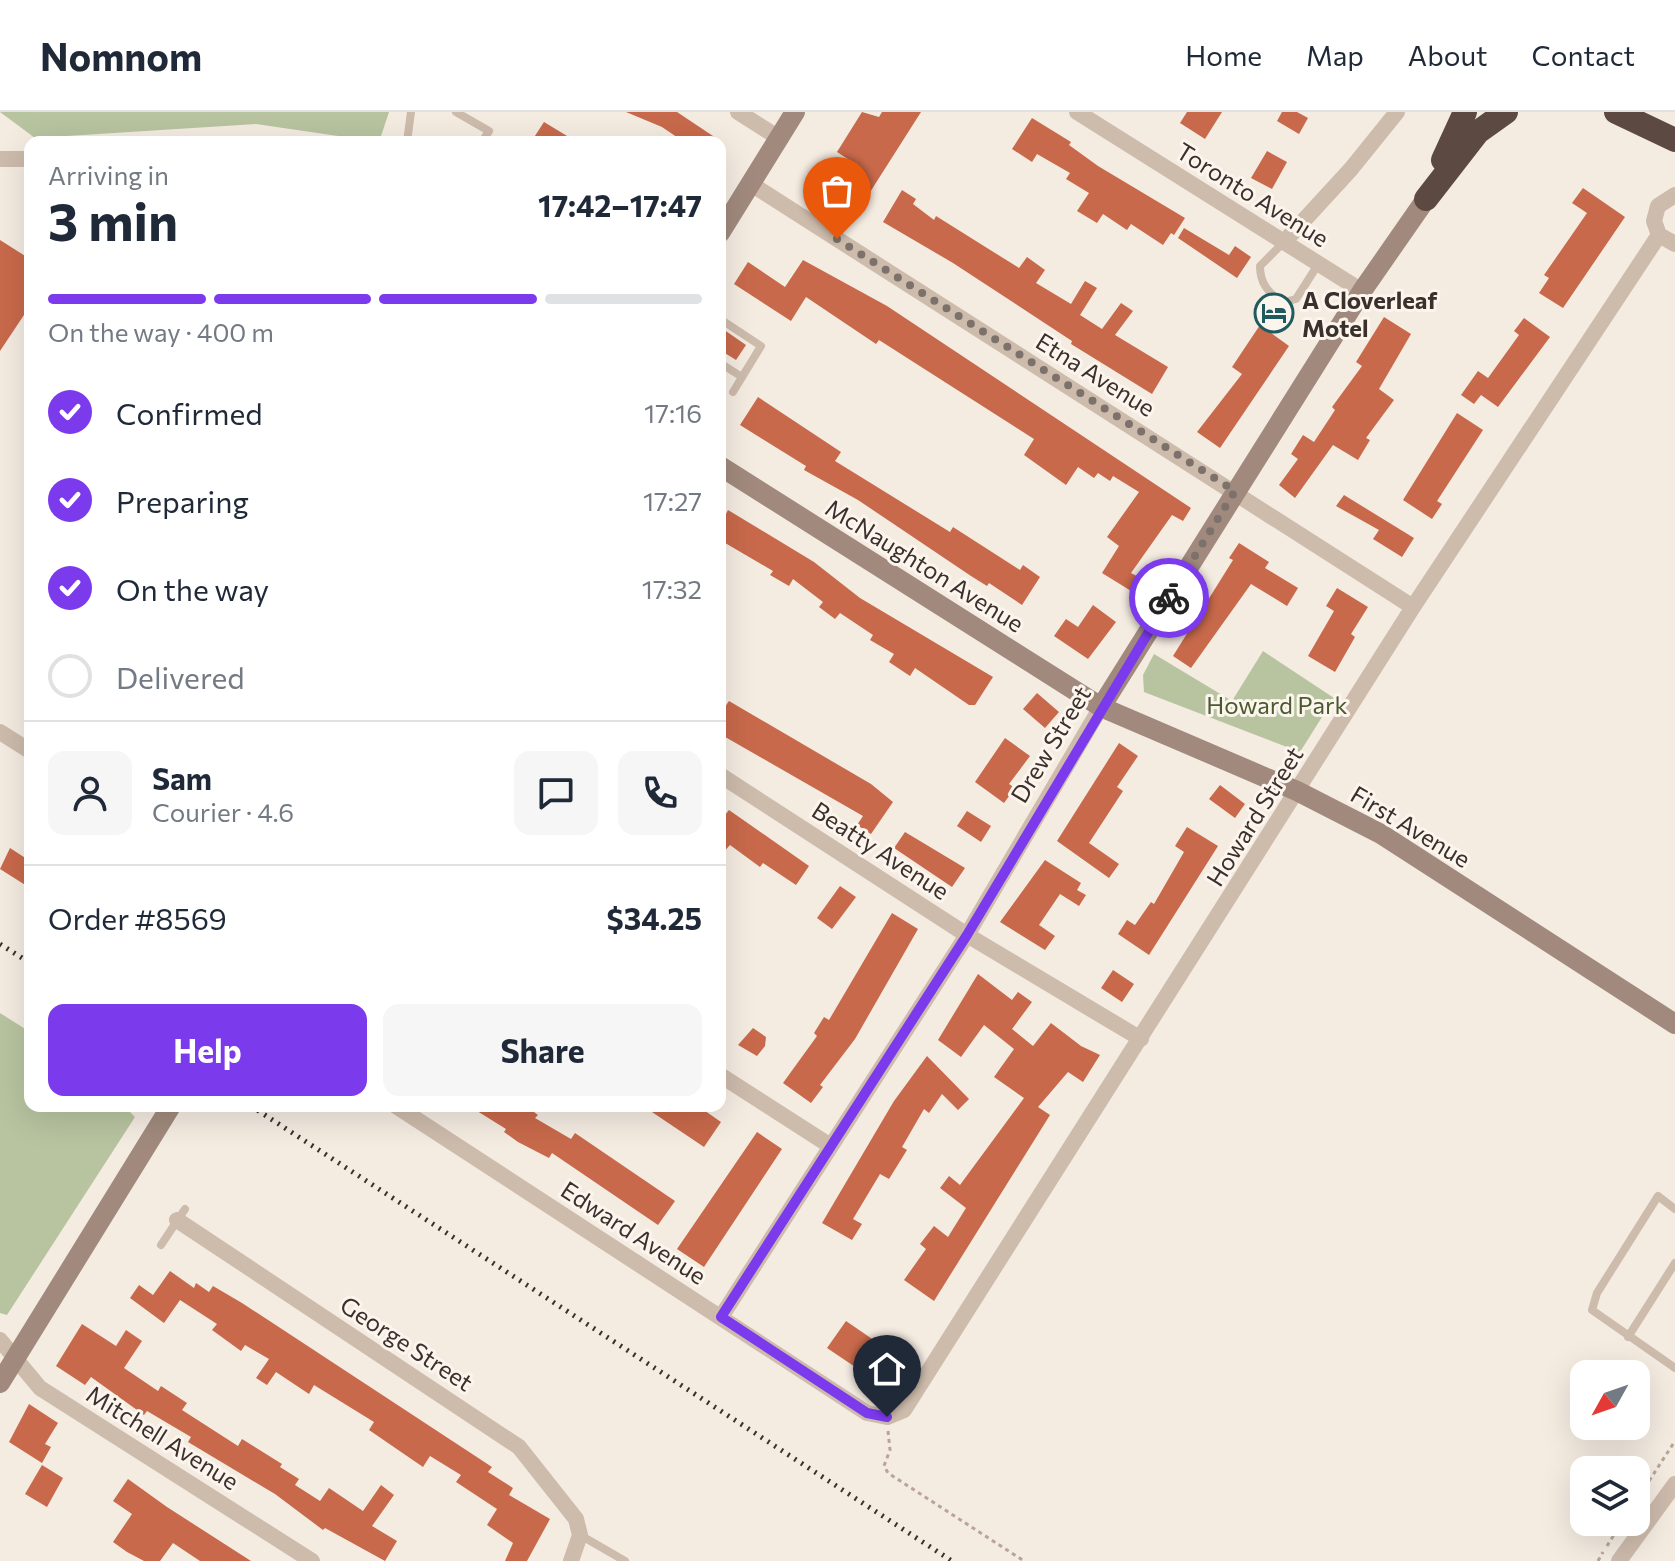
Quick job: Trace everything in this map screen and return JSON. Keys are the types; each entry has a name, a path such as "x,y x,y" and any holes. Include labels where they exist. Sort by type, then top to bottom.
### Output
{"highway":[{"path":"1426,199 1465,112"},
{"path":"1426,199 1478,132 1506,112"},
{"path":"1616,112 1675,140"}],"main road":[{"path":"726,224 795,112"},
{"name":"Drew Street","path":"1101,707 1362,291 1426,199"},
{"name":"McNaughton Avenue","path":"726,470 1101,707"},
{"name":"First Avenue","path":"1101,707 1297,791 1381,834 1675,1024"},
{"path":"0,1383 167,1112"}],"street":[{"path":"738,112 779,138"},
{"name":"Toronto Avenue","path":"1077,112 1362,291"},
{"path":"1284,242 1351,169 1397,112"},
{"path":"0,159 24,159"},
{"name":"Etna Avenue","path":"751,184 1413,607"},
{"name":"Howard Street","path":"888,1422 904,1410 1413,607 1659,235 1655,213 1663,200 1675,195"},
{"path":"1659,235 1675,244"},
{"name":"Drew Street","path":"721,1317 967,935 1101,707"},
{"path":"0,732 24,747"},
{"name":"Beatty Avenue","path":"726,779 967,935 1141,1039"},
{"path":"726,1079 829,1145"},
{"name":"Edward Avenue","path":"405,1112 867,1413 888,1422"},
{"name":"George Street","path":"181,1215 509,1439 576,1519 580,1535"},
{"name":"Mitchell Avenue","path":"0,1340 40,1388 312,1561"},
{"path":"1619,1561 1675,1484"},
{"path":"571,1561 580,1535"}],"lane":[{"path":"408,136 411,112"},
{"path":"456,112 489,131 486,136"},
{"path":"1284,242 1260,266 1260,278 1266,290 1281,303 1296,299 1319,263"},
{"path":"726,323 761,346 733,392"},
{"path":"726,367 742,377"},
{"path":"1675,1209 1658,1196 1597,1293 1592,1310 1675,1368"},
{"path":"161,1245 181,1215"},
{"path":"1628,1337 1675,1263"},
{"path":"580,1535 625,1561"}],"path":[{"path":"888,1422 890,1450 884,1466 888,1473 1024,1561"},
{"path":"1650,1479 1675,1441"},
{"path":"1598,1561 1613,1536"}],"green space":[{"path":"0,112 389,112 381,136 338,136 256,124 32,136"},
{"name":"Howard Park","path":"1263,651 1334,698 1300,752 1144,692 1143,675 1154,654 1232,701"},
{"path":"0,1013 24,1028 24,1112 130,1112 135,1117 7,1315 0,1313"}],"building":[{"path":"626,112 677,112 713,136 675,136"},
{"path":"862,112 879,117 882,112 921,112 858,211 830,194 851,161 837,152"},
{"path":"1187,112 1222,112 1205,139 1180,123"},
{"path":"1282,112 1297,112 1308,118 1299,134 1277,121"},
{"path":"1032,118 1071,142 1069,145 1098,166 1185,218 1174,235 1171,233 1163,245 1131,224 1127,230 1103,214 1097,223 1077,211 1089,193 1066,179 1070,173 1037,154 1032,162 1012,149"},
{"path":"544,122 567,136 535,136"},
{"path":"1267,151 1287,162 1272,189 1251,178"},
{"path":"1583,188 1625,217 1563,308 1539,293 1549,278 1544,275 1587,213 1572,203"},
{"path":"902,190 916,199 913,204 934,220 936,216 1019,268 1027,257 1045,270 1036,283 1071,304 1085,281 1097,288 1080,315 1102,329 1121,303 1133,311 1115,335 1168,367 1152,394 1071,344 1072,341 953,263 883,222"},
{"path":"1184,228 1229,255 1235,246 1251,257 1237,278 1178,238"},
{"path":"0,240 24,255 24,315 0,351"},
{"path":"803,260 887,306 1191,508 1183,521 1172,515 1131,573 1144,580 1136,594 1102,573 1119,546 1107,537 1139,492 1113,476 1110,481 1098,473 1094,478 1078,467 1066,485 1024,455 1034,439 879,340 876,344 806,297 791,321 734,284 748,262 785,287"},
{"path":"1384,317 1411,334 1379,389 1394,400 1366,438 1370,440 1358,460 1333,445 1295,498 1279,485 1298,459 1291,454 1303,435 1314,442 1335,410 1332,407 1362,366 1356,362"},
{"path":"1524,318 1550,337 1498,407 1481,395 1474,404 1461,395 1478,371 1488,378 1519,335 1514,331"},
{"path":"1260,325 1289,346 1220,448 1197,432 1242,374 1232,367"},
{"path":"726,331 746,345 736,360 726,354"},
{"path":"758,397 841,452 835,461 950,532 953,527 1020,570 1023,565 1040,577 1022,605 989,583 987,586 971,576 858,500 804,470 806,466 740,425"},
{"path":"1457,413 1483,430 1437,501 1442,504 1432,519 1403,500"},
{"path":"1344,495 1414,538 1402,557 1373,539 1379,530 1336,506"},
{"path":"728,510 814,562 860,598 993,677 975,705 969,705 915,668 910,676 889,662 894,654 870,640 873,635 840,613 835,619 819,607 823,602 793,579 789,586 770,575 773,571 726,544"},
{"path":"1239,543 1269,562 1265,568 1298,588 1287,606 1251,584 1191,668 1173,656 1233,560 1229,558"},
{"path":"1337,588 1368,607 1351,634 1355,637 1335,672 1308,656 1334,611 1326,606"},
{"path":"1093,605 1116,622 1088,659 1054,636 1066,619 1078,627"},
{"path":"1037,693 1059,712 1045,728 1023,709"},
{"path":"729,701 871,784 893,802 871,834 857,825 863,816 726,737 726,705"},
{"path":"1005,738 1030,756 1009,784 1015,788 1004,803 975,782"},
{"path":"1119,743 1138,756 1117,787 1123,791 1089,843 1119,864 1109,878 1057,841"},
{"path":"1220,785 1245,804 1235,818 1209,799"},
{"path":"729,810 809,866 796,885 763,863 760,867 730,845 726,849 726,814"},
{"path":"967,811 991,826 981,842 957,826"},
{"path":"1187,827 1218,846 1149,955 1118,934 1127,920 1135,925 1151,902 1154,904 1184,852 1175,846"},
{"path":"905,832 965,868 952,887 894,848"},
{"path":"10,848 24,857 24,884 0,869"},
{"path":"1045,860 1081,883 1077,890 1086,895 1079,906 1060,894 1039,925 1055,936 1045,950 1000,922"},
{"path":"840,886 856,897 832,929 817,918"},
{"path":"892,913 918,929 855,1039 820,1085 823,1087 811,1103 783,1083 817,1036 814,1033 824,1017 829,1020"},
{"path":"1113,970 1134,984 1122,1002 1101,988"},
{"path":"978,974 1012,1000 1018,992 1032,1002 1012,1029 1033,1046 1051,1023 1081,1046 1100,1055 1083,1082 1068,1072 1038,1107 1050,1115 934,1301 904,1280 926,1249 920,1244 934,1226 948,1237 966,1208 940,1188 949,1176 960,1185 1024,1098 994,1077 1014,1049 984,1025 961,1057 938,1040"},
{"path":"753,1028 766,1037 765,1046 757,1056 738,1045"},
{"path":"927,1056 969,1099 958,1110 942,1094 929,1113 924,1109 902,1147 907,1150 889,1179 880,1174 853,1219 862,1224 852,1240 822,1223 894,1101"},
{"path":"479,1112 534,1112 538,1115 535,1118 571,1139 575,1133 675,1201 658,1225 552,1153 549,1158 518,1142 504,1132 506,1129"},
{"path":"652,1112 707,1112 721,1122 704,1147"},
{"path":"757,1132 782,1149 704,1267 677,1249"},
{"path":"170,1271 194,1288 196,1283 209,1292 213,1286 242,1303 492,1467 488,1472 513,1488 509,1495 550,1519 527,1561 505,1561 513,1543 487,1525 497,1509 456,1482 461,1475 430,1456 423,1467 369,1430 374,1422 314,1385 309,1394 276,1372 267,1385 256,1378 269,1359 245,1345 241,1351 212,1330 217,1324 180,1300 164,1323 130,1298 139,1285 153,1295"},
{"path":"846,1321 897,1356 879,1383 827,1348"},
{"path":"82,1324 116,1346 126,1330 142,1341 124,1368 158,1391 161,1386 187,1403 182,1410 238,1446 242,1439 282,1464 280,1467 299,1479 295,1485 320,1501 329,1488 363,1511 381,1485 394,1495 372,1526 397,1541 385,1561 325,1528 323,1530 275,1494 188,1442 191,1437 147,1411 144,1415 91,1377 85,1385 56,1366"},
{"path":"29,1404 58,1423 45,1444 51,1447 42,1463 9,1442"},
{"path":"42,1465 63,1478 47,1507 25,1494"},
{"path":"128,1479 251,1561 200,1561 173,1543 160,1561 144,1561 127,1552 113,1542 132,1514 113,1501"}],"railway":[{"path":"0,944 24,959"},
{"path":"260,1112 952,1561"}],"way so far":[{"path":"837,239 1235,491 1169,598"}],"place":[{"name":"A Cloverleaf Motel","path":"1274,313"}],"route":[{"path":"887,1417 867,1413 721,1317 967,935 1169,598"}]}
